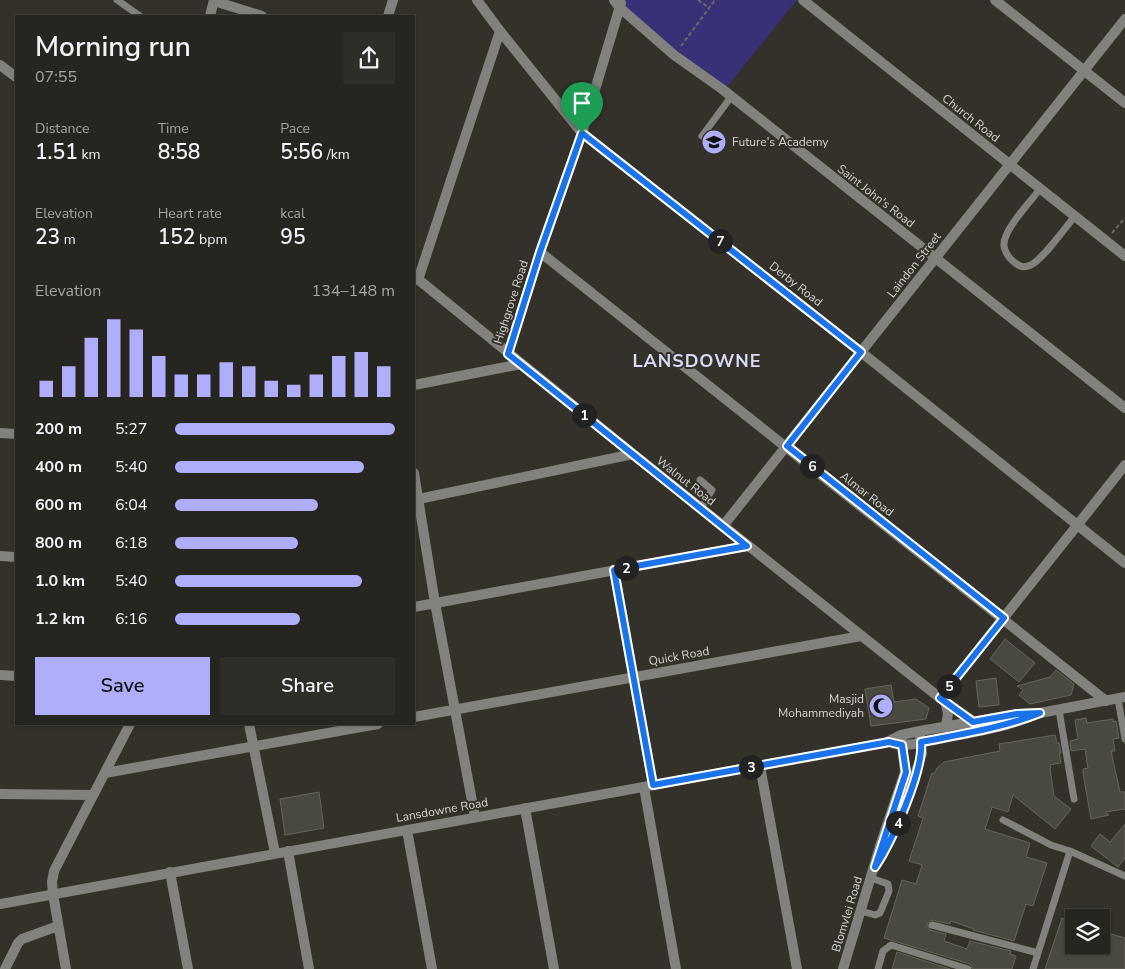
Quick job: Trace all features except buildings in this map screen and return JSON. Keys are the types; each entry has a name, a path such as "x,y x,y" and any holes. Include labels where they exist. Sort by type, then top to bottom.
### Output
{"street":[{"path":"388,15 393,0"},
{"name":"Derby Road","path":"477,0 582,133 861,352 1125,563"},
{"name":"Church Road","path":"803,0 1125,256"},
{"path":"995,0 1125,104"},
{"path":"210,15 214,1 259,15"},
{"name":"Saint John's Road","path":"618,2 674,55 731,97 1125,408"},
{"name":"Highgrove Road","path":"508,354 540,252 582,133 618,2"},
{"name":"Laindon Street","path":"723,526 1125,19"},
{"path":"416,278 500,31"},
{"path":"0,65 15,76"},
{"name":"Almar Road","path":"540,252 1004,618 1106,701"},
{"name":"Walnut Road","path":"416,278 747,546 942,700 973,722"},
{"path":"415,385 521,364"},
{"path":"0,433 15,434"},
{"path":"416,500 633,454"},
{"path":"946,727 948,713 942,700 1125,465"},
{"path":"415,486 475,817"},
{"path":"415,607 747,546"},
{"path":"0,556 15,557"},
{"path":"614,570 633,678 676,969"},
{"name":"Quick Road","path":"415,717 861,636"},
{"path":"0,676 15,676"},
{"name":"Lansdowne Road","path":"901,740 920,731 1017,714 1059,710 1122,698"},
{"name":"Lansdowne Road","path":"0,904 889,742 901,740 921,742 996,728 1019,722 1040,713"},
{"path":"66,969 53,894 52,882 54,871 129,725"},
{"path":"249,725 275,853"},
{"path":"105,773 372,725"},
{"name":"Blomvlei Road","path":"875,867 885,852 907,800 922,753 920,731"},
{"name":"Blomvlei Road","path":"843,969 906,772 901,740"},
{"path":"760,766 796,969"},
{"path":"0,794 92,795"},
{"path":"525,808 554,969"},
{"path":"407,830 432,969"},
{"path":"288,851 309,969"},
{"path":"170,872 188,969"},
{"path":"4,969 22,939 58,926"}],"lane":[{"path":"117,0 139,15"},
{"path":"702,136 731,97"},
{"path":"1040,189 1012,225 1005,238 1004,244 1007,255 1015,263 1025,267 1036,261 1075,216"},
{"path":"700,480 712,490 701,508"},
{"path":"1122,698 1125,739"},
{"path":"1059,710 1074,799"},
{"path":"1003,820 1051,845 1070,851 1125,877"},
{"path":"1033,969 1070,851"},
{"path":"861,911 876,915 880,914 889,891 888,884 871,878"},
{"path":"932,925 1038,953"},
{"path":"878,969 883,951 891,945 968,969"}],"path":[{"path":"698,0 709,8"},
{"path":"674,55 715,0"},
{"path":"1106,241 1125,218"}],"shaded area":[{"path":"622,0 797,0 722,93 618,11"}],"place":[{"name":"Future's Academy","path":"714,142"},
{"name":"Masjid Mohammediyah","path":"881,706"}],"district":[{"name":"LANSDOWNE","path":"697,361"}],"route":[{"path":"582,133 861,352 787,446 1004,618 940,698 973,722 1017,714 1040,713 1019,722 996,728 921,742 922,753 907,800 885,852 875,867 906,772 902,745 889,742 653,785 614,570 747,546 508,354 540,252 582,133"}]}
